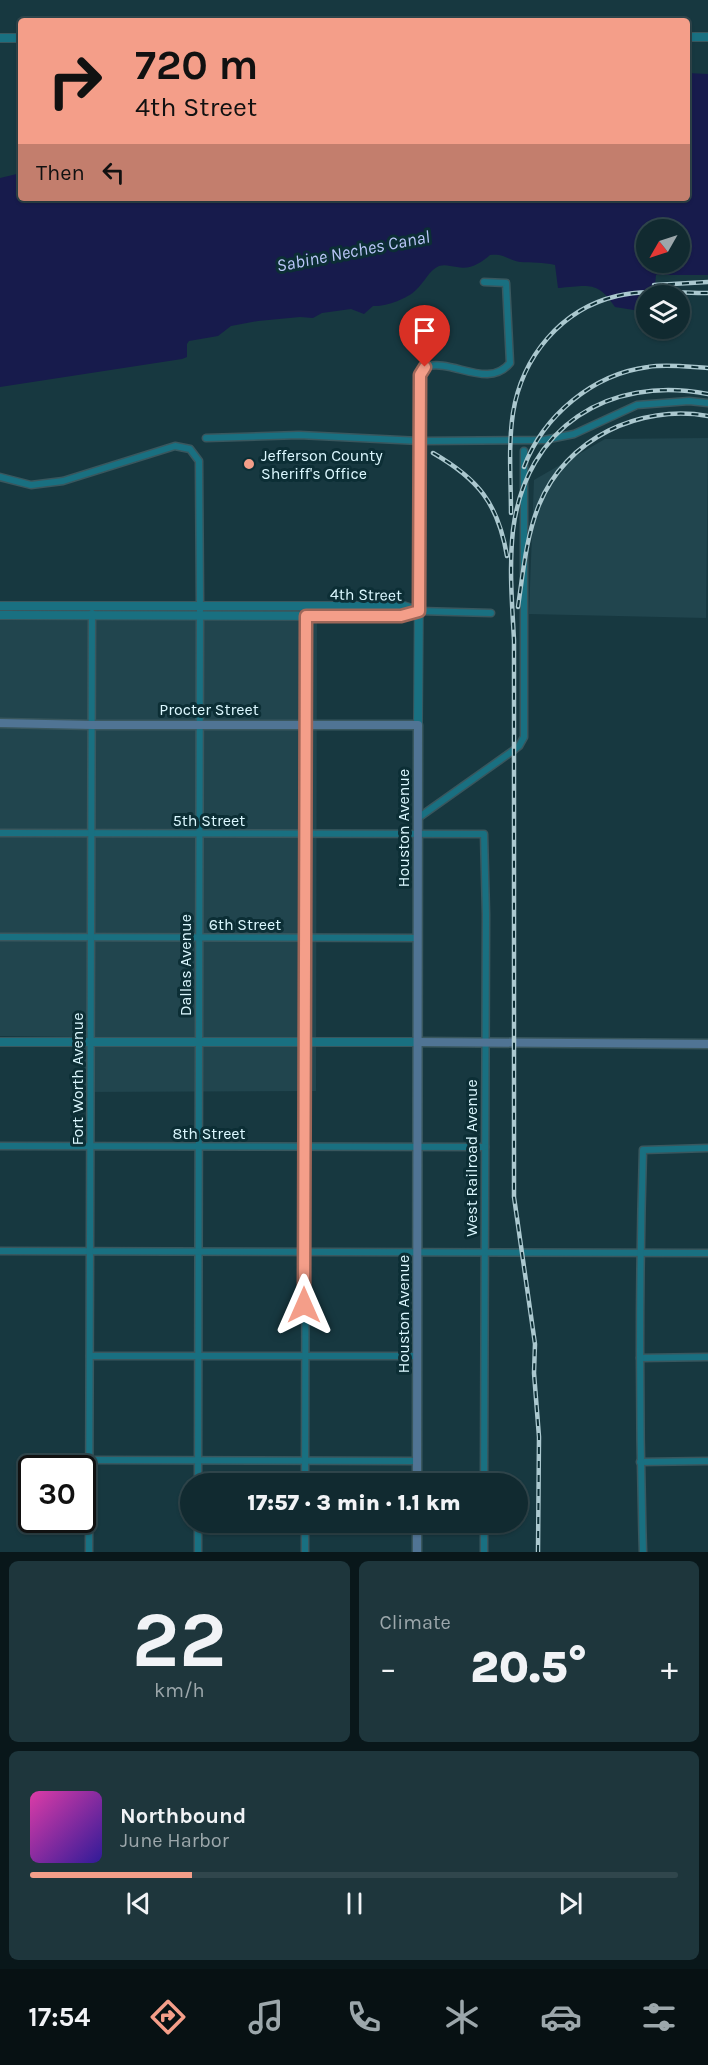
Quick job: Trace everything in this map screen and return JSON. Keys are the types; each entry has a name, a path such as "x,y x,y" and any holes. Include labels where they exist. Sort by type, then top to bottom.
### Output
{"main road":[{"name":"Procter Street","path":"0,723 418,725"},
{"name":"Houston Avenue","path":"417,1473 418,725"},
{"path":"418,1042 708,1044"},
{"path":"417,1533 417,1552"}],"street":[{"path":"690,37 708,37"},
{"path":"0,38 18,38"},
{"name":"Houston Avenue","path":"418,725 420,375 425,367 436,363 488,375 504,370 510,363 506,283 484,282"},
{"path":"206,438 299,435 420,441 544,440 574,434 637,405 688,401 708,403"},
{"name":"Dallas Avenue","path":"0,477 31,485 63,481 175,446 190,449 199,461 198,1473"},
{"path":"418,818 514,750 524,737 524,451"},
{"name":"4th Street","path":"0,606 404,606 419,611"},
{"name":"Fort Worth Avenue","path":"89,1455 93,606"},
{"path":"305,1473 306,606"},
{"path":"419,611 491,613"},
{"name":"4th Street","path":"0,615 401,616 419,611"},
{"name":"5th Street","path":"0,833 484,834"},
{"name":"West Railroad Avenue","path":"484,834 486,915 484,1473"},
{"name":"6th Street","path":"0,937 418,938"},
{"path":"0,1042 418,1042"},
{"name":"8th Street","path":"0,1146 485,1147"},
{"path":"643,1552 640,1461 640,1252 643,1150 708,1148"},
{"path":"0,1251 708,1253"},
{"path":"90,1356 417,1356"},
{"path":"640,1358 708,1357"},
{"path":"96,1460 417,1461"},
{"path":"640,1461 708,1461"},
{"name":"Fort Worth Avenue","path":"89,1533 89,1552"},
{"path":"198,1533 198,1552"},
{"path":"305,1533 305,1552"},
{"path":"484,1533 484,1552"}],"shaded area":[{"path":"708,438 706,618 529,614 534,480 605,439"},
{"path":"0,601 317,601 316,1091 80,1092 81,1037 0,1036"}],"water":[{"name":"Sabine Neches Canal","path":"690,73 708,74 708,275 656,275 655,285 636,285 636,310 615,307 603,292 591,287 558,288 555,265 520,262 499,255 490,255 471,267 439,266 432,270 412,293 390,304 373,306 364,314 351,309 322,313 313,318 258,321 231,326 218,336 189,341 187,357 182,359 0,387 0,178 18,174 18,201 690,201"}],"railway":[{"path":"654,285 708,282"},
{"path":"511,513 510,450 513,413 525,373 547,338 578,312 597,302 617,296 651,292 708,293"},
{"path":"524,467 533,448 557,415 572,400 608,378 648,367 708,368"},
{"path":"538,1552 539,1437 534,1373 535,1344 514,1197 514,640 511,571 513,530 521,494 535,463 554,437 578,416 606,402 637,393 671,390 708,394"},
{"path":"518,607 531,530 539,505 551,481 567,461 586,444 632,421 657,415 708,416"},
{"path":"433,453 462,473 484,494 498,521 507,556"}],"place":[{"name":"Jefferson County Sheriff's Office","path":"249,464"}],"route":[{"path":"304,1305 306,616 401,616 419,611 420,375 425,367"}]}
